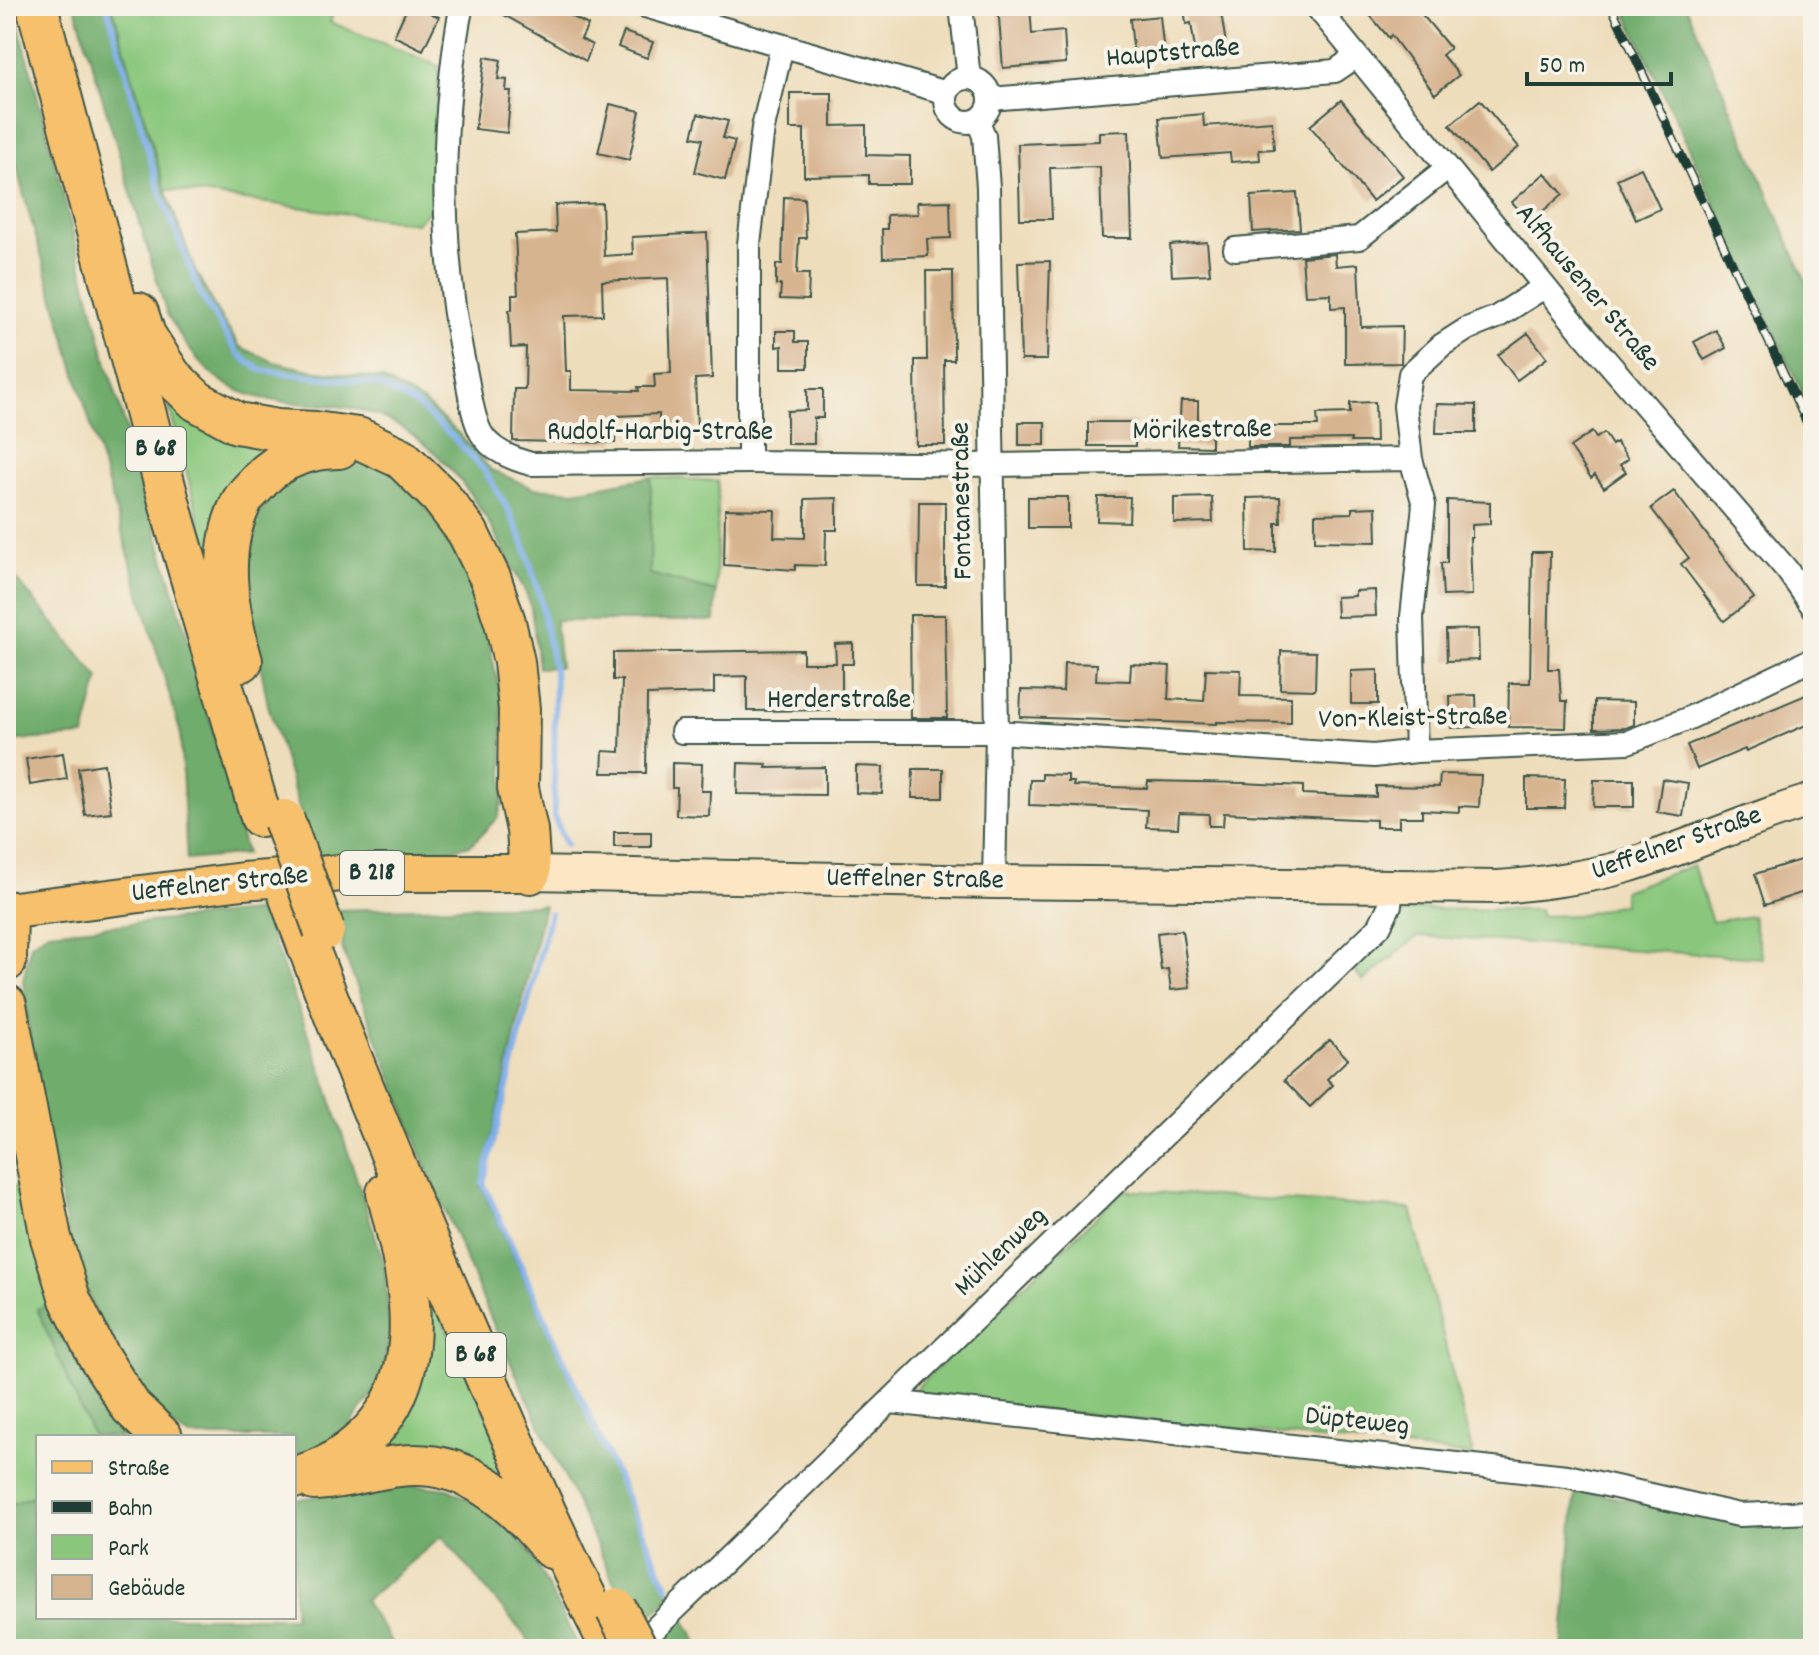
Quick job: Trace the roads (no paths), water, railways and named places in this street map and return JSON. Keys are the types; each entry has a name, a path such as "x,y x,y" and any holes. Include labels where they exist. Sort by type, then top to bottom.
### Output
{"highway":[{"name":"B 68","path":"37,6 174,520 221,631 272,819 313,930 372,1111 472,1346 603,1620"},
{"name":"B 68","path":"106,264 131,294 145,335 171,376 197,401 237,423 358,438 383,451"},
{"path":"221,631 228,593 228,544 242,501 269,470 299,454 335,448 383,451 401,458 440,496 468,533 491,580 505,622 514,662 519,709 518,788 507,829 516,873"},
{"path":"6,911 6,961"},
{"name":"B 68","path":"313,930 578,1534 603,1620"},
{"path":"6,1005 51,1238 70,1299 97,1354 131,1407 160,1435"},
{"name":"B 68","path":"296,1479 332,1463 366,1437 391,1408 405,1377 410,1336 408,1287 376,1153 372,1111"},
{"name":"B 68","path":"296,1480 335,1479 401,1466 450,1468 496,1491 548,1544 603,1620 636,1649"}],"main road":[{"name":"Ueffelner Straße","path":"6,911 243,881 343,873 516,873"}],"street":[{"name":"Rudolf-Harbig-Straße","path":"462,6 447,117 444,170 449,277 460,346 481,434 494,448 513,459 531,464 749,462 993,465"},
{"path":"645,6 947,93"},
{"path":"961,6 969,78"},
{"name":"Alfhausener Straße","path":"1316,6 1544,287 1787,570 1813,607"},
{"path":"749,462 749,244 763,128 782,46"},
{"name":"Hauptstraße","path":"990,99 1335,71 1357,56"},
{"path":"969,78 984,84 990,99 988,111 978,121 969,123 955,119 946,106 947,93 957,81 969,78"},
{"name":"Fontanestraße","path":"978,121 984,136 987,174 997,732 994,882"},
{"path":"1235,249 1359,238 1447,168"},
{"path":"1416,751 1412,617 1424,505 1411,459 1405,406 1410,374 1454,337 1517,306 1544,287"},
{"name":"Mörikestraße","path":"993,465 1411,459"},
{"name":"Von-Kleist-Straße","path":"997,732 1374,756 1416,751 1628,742 1673,725 1813,659"},
{"name":"Herderstraße","path":"682,732 997,732"},
{"name":"Ueffelner Straße","path":"516,873 1499,887 1580,878 1639,862 1750,819 1813,800"},
{"name":"Mühlenweg","path":"636,1649 1379,927 1390,905 1392,887"},
{"name":"Düpteweg","path":"891,1402 1567,1476 1739,1515 1813,1512"}],"waterway":[{"path":"107,6 159,189 201,295 238,354 260,370 377,384 418,406 484,470 508,509 525,546 540,597 555,676 554,816 566,845"},
{"path":"550,913 483,1183 668,1588"}],"railway":[{"path":"1611,6 1813,436"}]}
